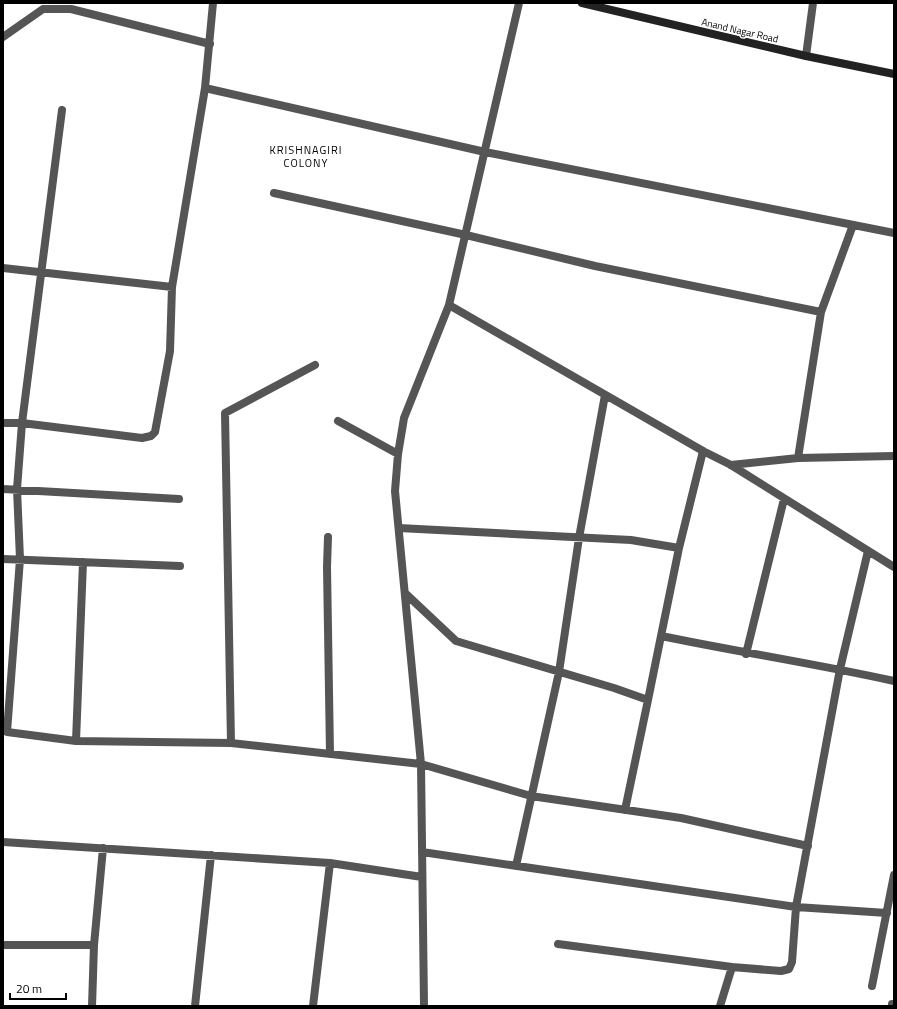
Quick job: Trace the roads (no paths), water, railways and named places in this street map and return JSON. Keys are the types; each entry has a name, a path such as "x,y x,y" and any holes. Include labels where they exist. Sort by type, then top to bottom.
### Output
{"street":[{"path":"3,423 22,423 142,438 151,436 156,432 170,350 172,287 204,88 210,44 213,3"},
{"path":"424,1006 421,764 395,491 398,454 404,418 449,305 520,3"},
{"name":"Anand Nagar Road","path":"582,3 806,56 894,74"},
{"path":"806,56 813,3"},
{"path":"3,37 43,9 71,9 210,44"},
{"path":"204,88 485,152 894,233"},
{"path":"62,110 43,272 22,423 17,489 20,559 5,732 76,741 231,743 421,764 531,796 681,818 808,846"},
{"path":"274,193 466,235 595,266 821,312"},
{"path":"798,458 821,312 853,225"},
{"path":"3,268 172,287"},
{"path":"449,305 703,451 731,465 894,567"},
{"path":"231,743 225,413 315,365"},
{"path":"516,866 558,672 579,538 606,395"},
{"path":"338,421 398,454"},
{"path":"625,810 679,548 703,451"},
{"path":"731,465 798,458 894,456"},
{"path":"3,489 179,499"},
{"path":"746,654 784,499"},
{"path":"399,528 631,540 679,548"},
{"path":"328,537 327,567 330,754"},
{"path":"558,944 732,967 781,971 789,969 792,962 796,907 840,669 868,551"},
{"path":"3,559 180,566"},
{"path":"76,741 83,562"},
{"path":"406,594 456,642 614,688 648,700"},
{"path":"661,636 746,654 840,669 894,681"},
{"path":"3,842 330,863 422,877"},
{"path":"92,1006 94,945 102,848"},
{"path":"422,852 796,907 887,913"},
{"path":"195,1006 211,855"},
{"path":"313,1006 330,863"},
{"path":"872,986 894,876"},
{"path":"3,945 94,945"},
{"path":"720,1006 732,967"}],"district":[{"name":"KRISHNAGIRI COLONY","path":"306,156"}]}
